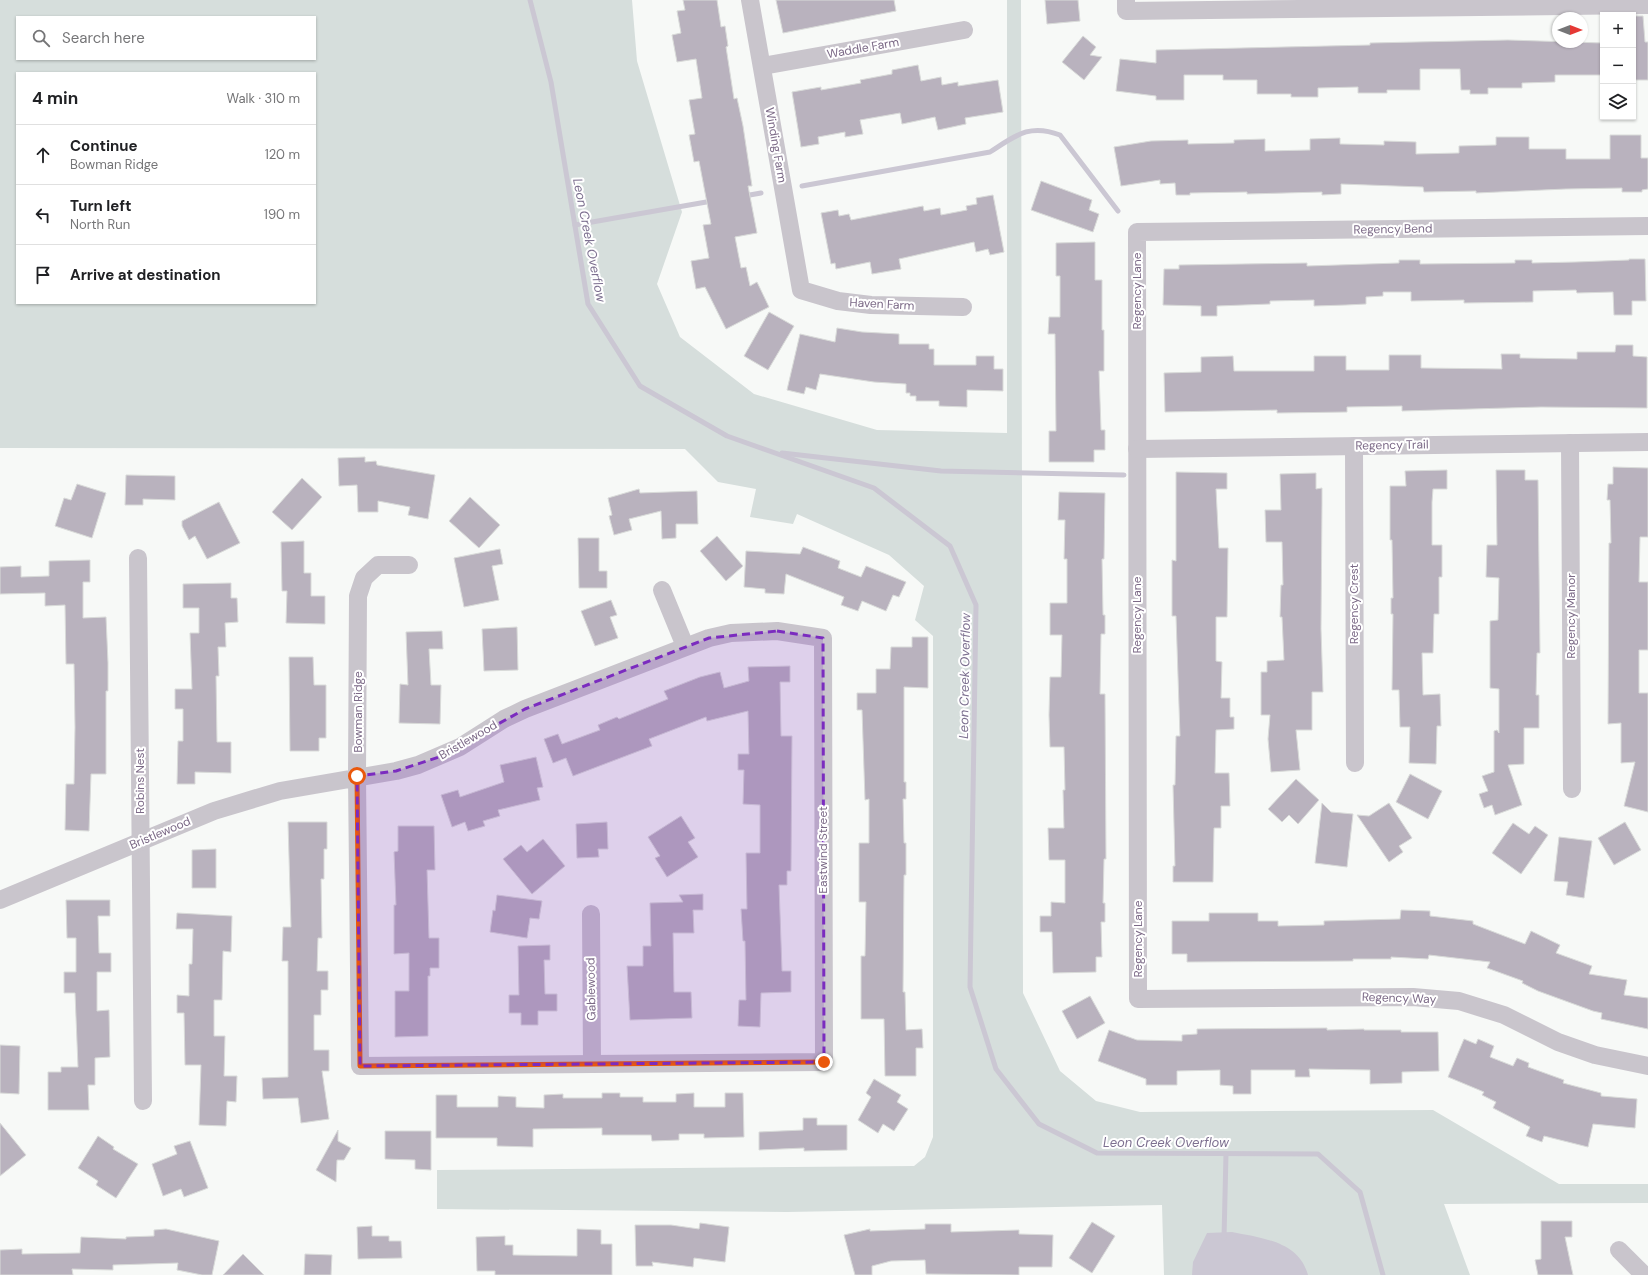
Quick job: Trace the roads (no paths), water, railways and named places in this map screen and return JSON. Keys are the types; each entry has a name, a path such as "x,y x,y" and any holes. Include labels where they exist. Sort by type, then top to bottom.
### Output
{"street":[{"name":"Winding Farm","path":"750,0 763,66 801,290"},
{"path":"1126,6 1648,5"},
{"name":"Waddle Farm","path":"763,66 964,30"},
{"name":"Regency Bend","path":"1137,232 1648,226"},
{"name":"Regency Lane","path":"1137,232 1136,449 1138,999"},
{"name":"Haven Farm","path":"801,290 838,301 871,306 963,307"},
{"name":"Regency Trail","path":"1136,449 1648,442"},
{"name":"Regency Manor","path":"1570,443 1572,789"},
{"name":"Regency Crest","path":"1354,446 1355,763"},
{"name":"Robins Nest","path":"138,558 143,1101"},
{"name":"Bowman Ridge","path":"409,566 378,565 364,578 358,596 357,776 360,1066 592,1064"},
{"path":"662,590 685,646"},
{"name":"Bristlewood","path":"0,900 214,811 280,791 357,776 396,771 439,757 460,747 504,719 525,709 709,638 754,631 799,633 823,638"},
{"name":"Eastwind Street","path":"592,1064 824,1062 823,638"},
{"name":"Gablewood","path":"591,914 592,1064"},
{"name":"Regency Way","path":"1138,999 1413,997 1459,1001 1504,1016 1558,1042 1594,1055 1648,1066"},
{"path":"1619,1250 1644,1275"}],"waterway":[{"name":"Leon Creek Overflow","path":"530,0 551,82 588,304 640,386 727,436 874,488 950,546 976,605 970,987 996,1069 1039,1124 1097,1153 1318,1154 1360,1192 1383,1275"},
{"path":"802,186 990,152 1015,136 1040,130 1060,135 1118,211"},
{"path":"744,196 761,193"},
{"path":"575,225 712,201"},
{"path":"782,453 941,471 1124,475"},
{"path":"1224,1238 1226,1154"}]}
